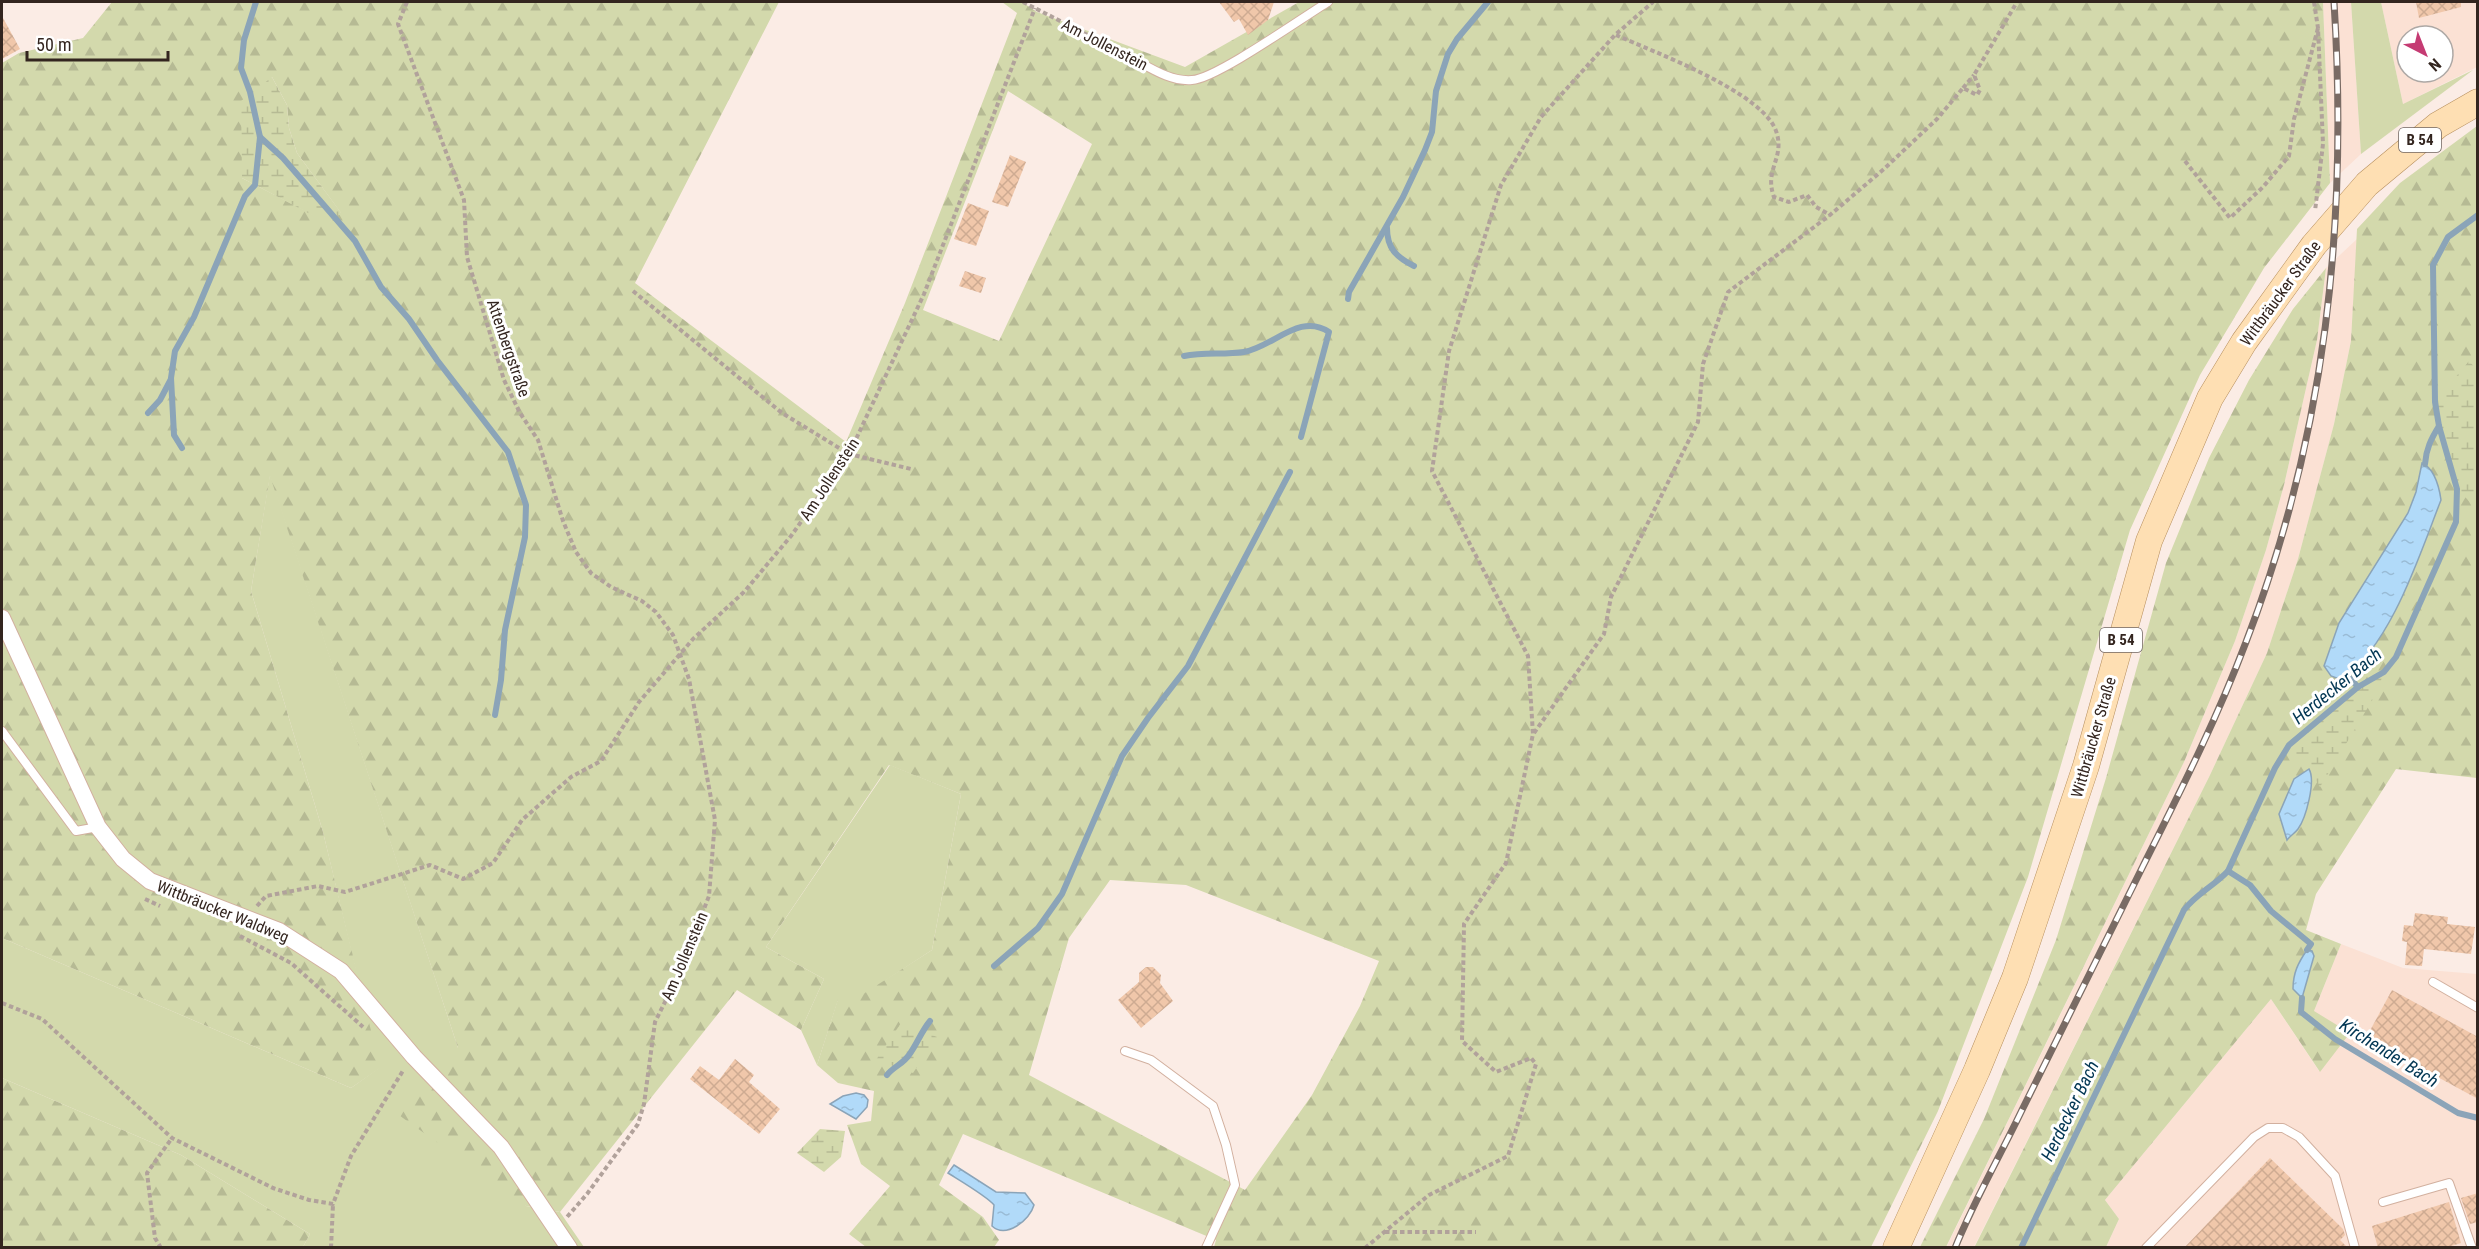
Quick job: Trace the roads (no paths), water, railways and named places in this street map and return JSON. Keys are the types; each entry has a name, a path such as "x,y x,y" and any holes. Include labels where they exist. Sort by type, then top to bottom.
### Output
{"main road":[{"name":"Wittbräucker Straße","path":"1896,1248 1963,1101 2015,978 2086,766 2149,541 2210,398 2244,342 2313,245 2367,184 2438,125 2478,102"}],"street":[{"name":"Wittbräucker Waldweg","path":"2,618 98,827 123,859 150,881 279,931 340,971 409,1063 501,1148 569,1248"}],"lane":[{"name":"Am Jollenstein","path":"1128,56 1172,79 1194,81 1221,69 1328,2"},
{"path":"2,731 76,831 98,827"},
{"path":"2433,982 2478,1008"},
{"path":"1125,1050 1151,1060 1213,1106 1226,1145 1235,1185 1206,1248"},
{"path":"2146,1248 2254,1137 2268,1128 2283,1128 2299,1137 2335,1176 2355,1248"},
{"path":"2382,1202 2449,1183 2472,1248"}],"water":[{"path":"2422,463 2433,474 2438,484 2441,500 2413,572 2389,622 2360,664 2342,680 2331,676 2324,666 2339,623 2408,513 2416,492"},
{"path":"2309,769 2311,790 2307,808 2298,829 2287,840 2279,814 2294,779"},
{"path":"2307,950 2312,951 2314,956 2302,998 2293,989 2293,983 2297,968"},
{"path":"856,1093 864,1095 868,1100 867,1107 856,1119 830,1104 843,1096"},
{"path":"954,1165 996,1192 1025,1193 1034,1205 1032,1211 1023,1222 1010,1229 998,1229 992,1226 994,1205 980,1193 948,1173"}],"waterway":[{"path":"182,448 174,435 171,378 175,351 194,317 245,196 255,185 260,137 250,92 241,68 244,40 256,2"},
{"path":"1348,299 1349,292 1403,197 1425,150 1432,132 1436,91 1448,54 1457,39 1488,2"},
{"path":"260,137 283,158 355,241 381,287 409,319 437,360 508,452 526,505 525,537 505,630 501,680 495,715"},
{"name":"Herdecker Bach","path":"2021,1248 2184,910 2228,871 2275,768 2289,745 2358,687 2384,672 2396,657 2456,522 2457,489 2439,426 2435,402 2433,265 2448,237 2478,215"},
{"path":"1387,228 1387,235 1394,251 1414,266"},
{"path":"1184,356 1244,352 1255,349 1297,328 1308,326 1329,332 1301,437"},
{"path":"148,413 160,400 171,379"},
{"path":"2425,464 2429,444 2439,426"},
{"path":"994,966 1038,928 1062,894 1122,756 1188,666 1290,472"},
{"path":"2348,676 2358,687"},
{"name":"Kirchender Bach","path":"2228,871 2250,885 2271,911 2311,944 2307,950"},
{"name":"Kirchender Bach","path":"2302,998 2301,1012 2335,1039 2458,1113 2478,1118"},
{"path":"887,1075 907,1058 930,1021"}],"railway":[{"path":"1955,1248 2198,755 2235,671 2273,564 2295,486 2313,407 2325,327 2333,247 2337,166 2338,84 2334,2"}]}
